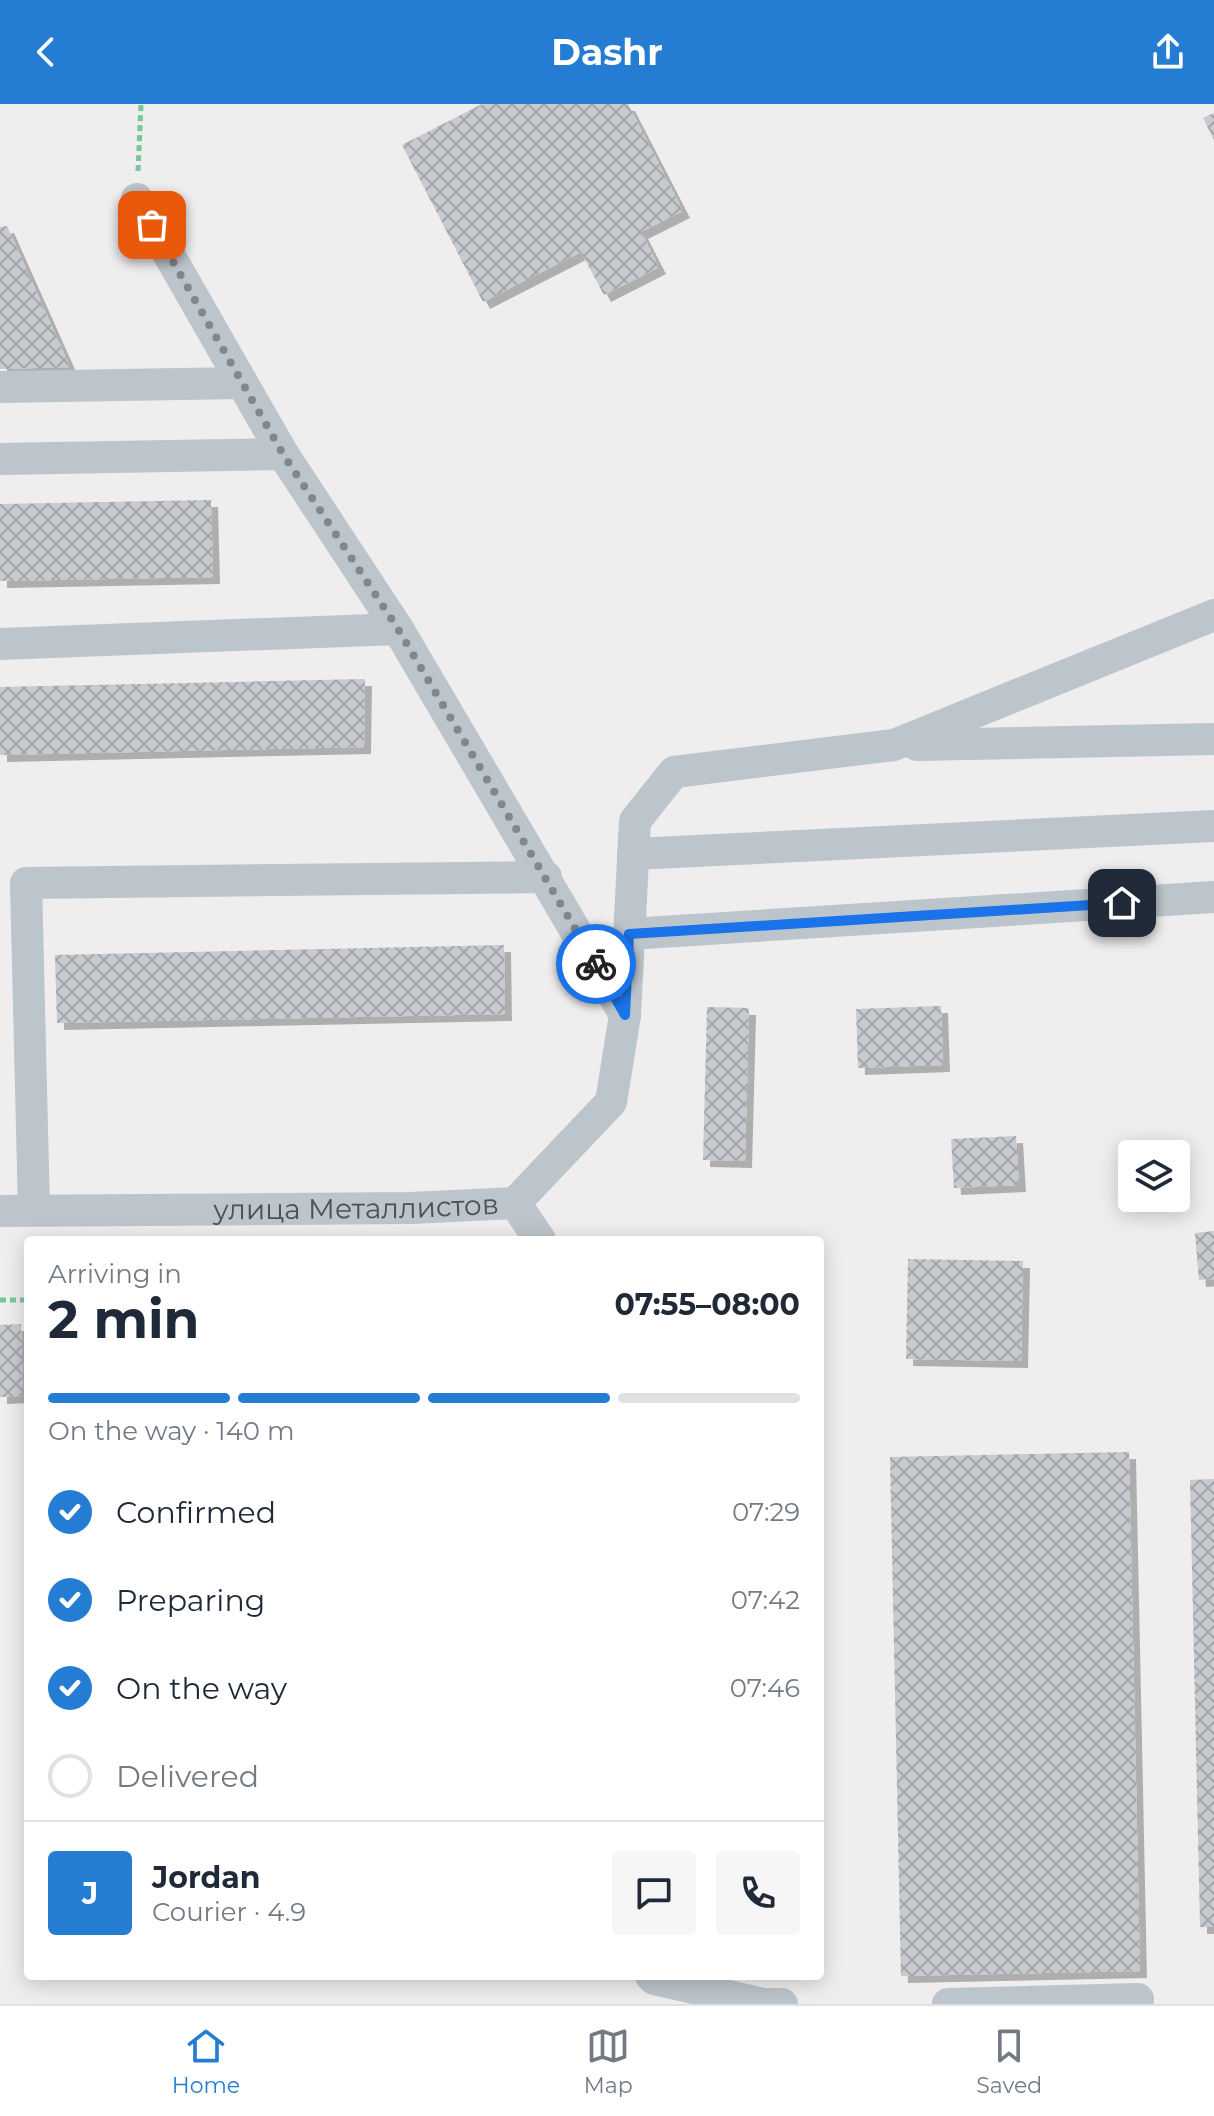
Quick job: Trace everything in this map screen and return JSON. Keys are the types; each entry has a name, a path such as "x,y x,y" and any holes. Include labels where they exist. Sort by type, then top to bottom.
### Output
{"street":[{"path":"137,199 283,454 398,629 625,1015"},
{"path":"0,387 241,383"},
{"path":"0,459 283,454"},
{"path":"894,745 1214,615"},
{"path":"0,644 398,629"},
{"path":"894,745 1214,739"},
{"name":"улица Металлистов","path":"0,1211 410,1208 515,1203 611,1102 625,1015 635,821 674,772 894,745"},
{"path":"633,854 1214,826"},
{"path":"34,1210 26,883 546,877"},
{"path":"629,934 1214,897"},
{"path":"515,1203 537,1236"},
{"path":"658,1980 763,2004 782,2004"},
{"path":"948,2004 1138,1999"}],"path":[{"path":"137,199 141,104"},
{"path":"0,1300 24,1300"}],"building":[{"path":"482,104 628,104 683,211 641,232 659,267 604,295 581,252 483,302 402,145"},
{"path":"1214,113 1214,140 1203,118"},
{"path":"7,226 70,367 0,369 0,227"},
{"path":"211,500 213,577 0,581 0,504"},
{"path":"365,679 364,747 0,755 0,687"},
{"path":"504,945 505,1014 57,1023 55,955"},
{"path":"941,1006 943,1065 858,1068 856,1009"},
{"path":"707,1007 749,1008 745,1161 703,1160"},
{"path":"1016,1136 1019,1185 954,1188 951,1139"},
{"path":"1214,1231 1214,1279 1199,1280 1195,1233"},
{"path":"908,1259 1023,1261 1021,1361 906,1359"},
{"path":"21,1324 23,1396 0,1397 0,1325"},
{"path":"1129,1452 1140,1971 901,1976 890,1457"},
{"path":"1214,1479 1214,1927 1200,1927 1190,1480"}],"way so far":[{"path":"152,225 283,454 398,629 596,964"}],"route":[{"path":"596,964 625,1015 629,934 1122,903"}]}
